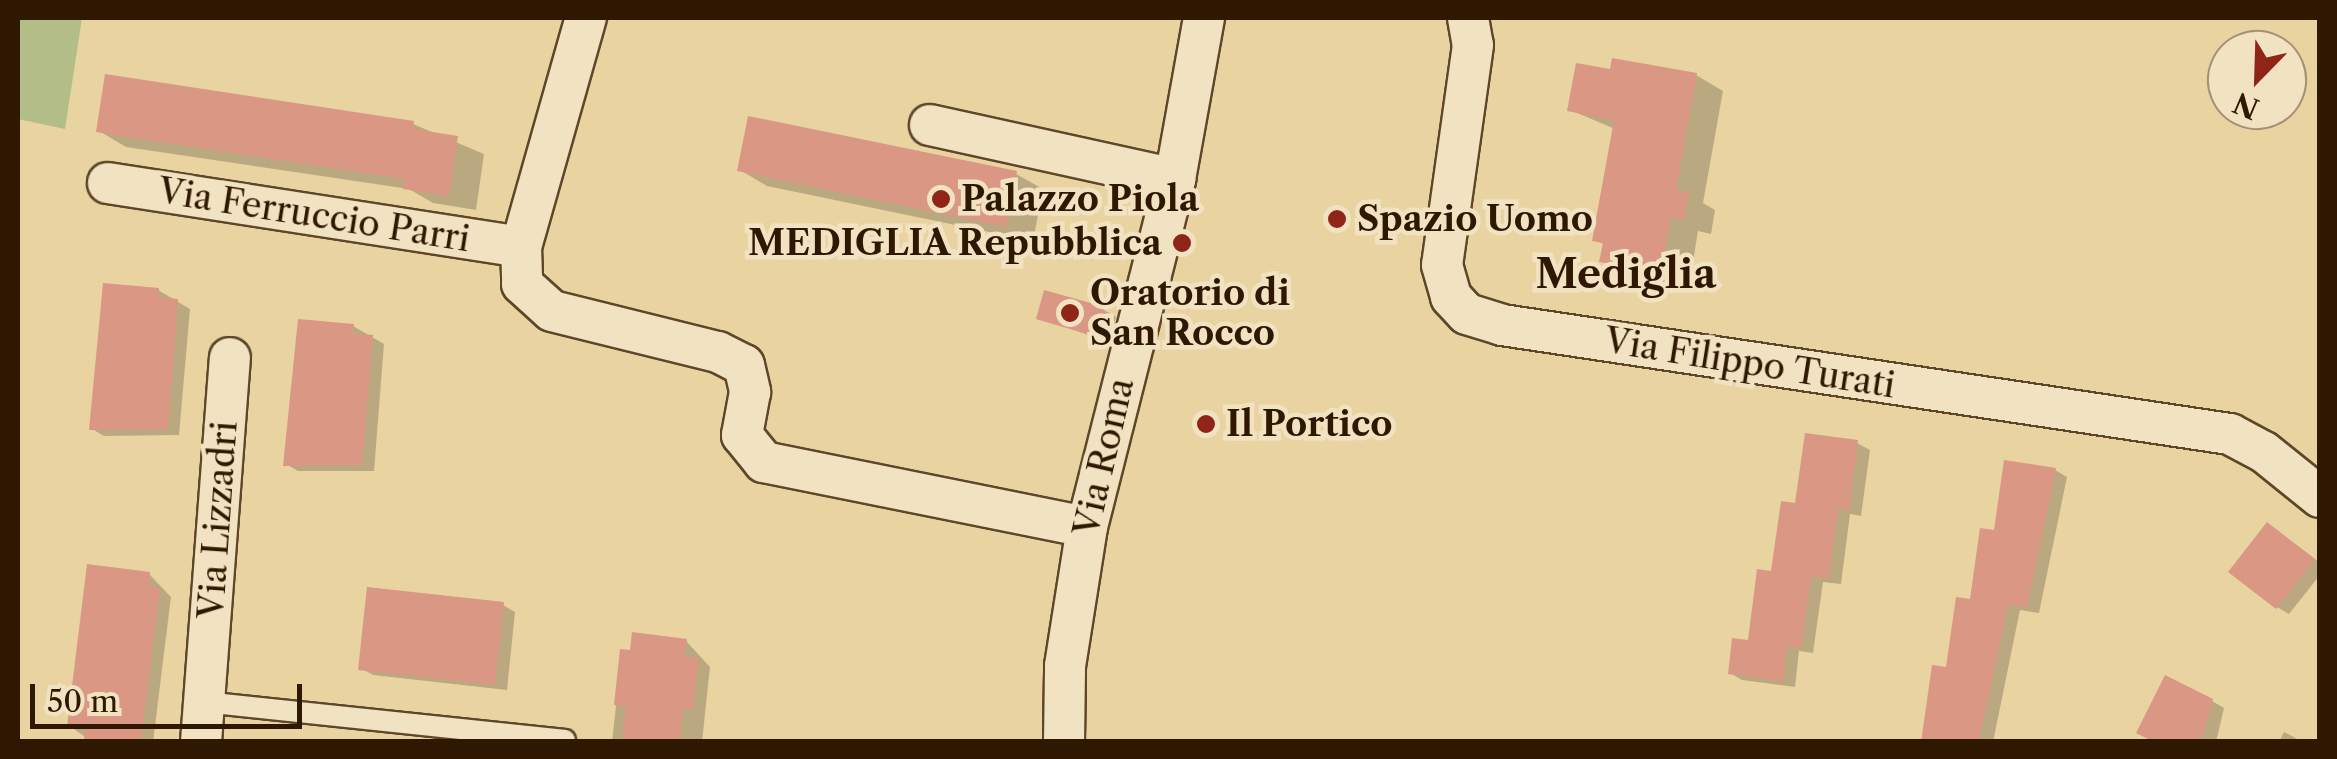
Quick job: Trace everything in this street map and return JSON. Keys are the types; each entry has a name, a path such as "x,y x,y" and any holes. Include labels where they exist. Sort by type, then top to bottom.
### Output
{"street":[{"name":"Via Ferruccio Parri","path":"586,18 521,247 522,284 552,312 744,365 750,392 742,436 764,462 1087,527"},
{"name":"Via Roma","path":"1064,742 1065,666 1087,527 1176,179 1204,18"},
{"name":"Via Filippo Turati","path":"1468,18 1473,45 1442,265 1452,297 1467,314 1502,325 2230,434 2264,452 2320,497"},
{"path":"930,126 1176,179"},
{"name":"Via Ferruccio Parri","path":"108,182 521,247"},
{"name":"Via Lizzadri","path":"202,722 230,358"}],"lane":[{"path":"202,722 565,740"}],"green space":[{"path":"18,18 82,18 65,129 18,119"}],"building":[{"path":"1612,58 1697,73 1676,190 1689,192 1684,220 1671,218 1662,272 1599,262 1603,243 1592,241 1614,120 1567,111 1576,63 1610,69"},
{"path":"105,74 414,121 413,129 458,136 449,196 403,189 404,179 96,132"},
{"name":"Palazzo Piola","path":"748,116 1017,171 1006,227 737,171"},
{"path":"103,283 159,288 158,297 178,299 168,430 89,430"},
{"name":"Oratorio di San Rocco","path":"1044,290 1105,307 1097,337 1036,319"},
{"path":"298,319 354,324 353,333 373,335 362,465 283,466"},
{"path":"1805,433 1858,440 1849,510 1838,509 1829,579 1811,576 1801,648 1787,646 1783,682 1728,674 1732,638 1748,640 1757,569 1771,571 1781,501 1795,503"},
{"path":"2004,460 2056,468 2027,607 2008,605 1979,742 1921,742 1932,665 1946,667 1956,597 1970,599 1980,528 1994,530"},
{"path":"2267,522 2315,559 2276,609 2228,572"},
{"path":"87,564 150,572 149,586 160,587 141,742 84,740 85,730 67,727"},
{"path":"367,587 504,602 495,685 358,670"},
{"path":"632,632 687,639 685,656 699,658 693,709 683,708 680,742 622,742 626,706 614,705 620,649 630,650"},
{"path":"2165,675 2213,699 2201,742 2154,742 2136,733"}],"place":[{"name":"Palazzo Piola","path":"941,199"},
{"name":"Spazio Uomo","path":"1337,219"},
{"name":"MEDIGLIA Repubblica","path":"1182,243"},
{"name":"Oratorio di San Rocco","path":"1070,313"},
{"name":"Il Portico","path":"1206,424"}],"district":[{"name":"Mediglia","path":"1626,274"}]}
